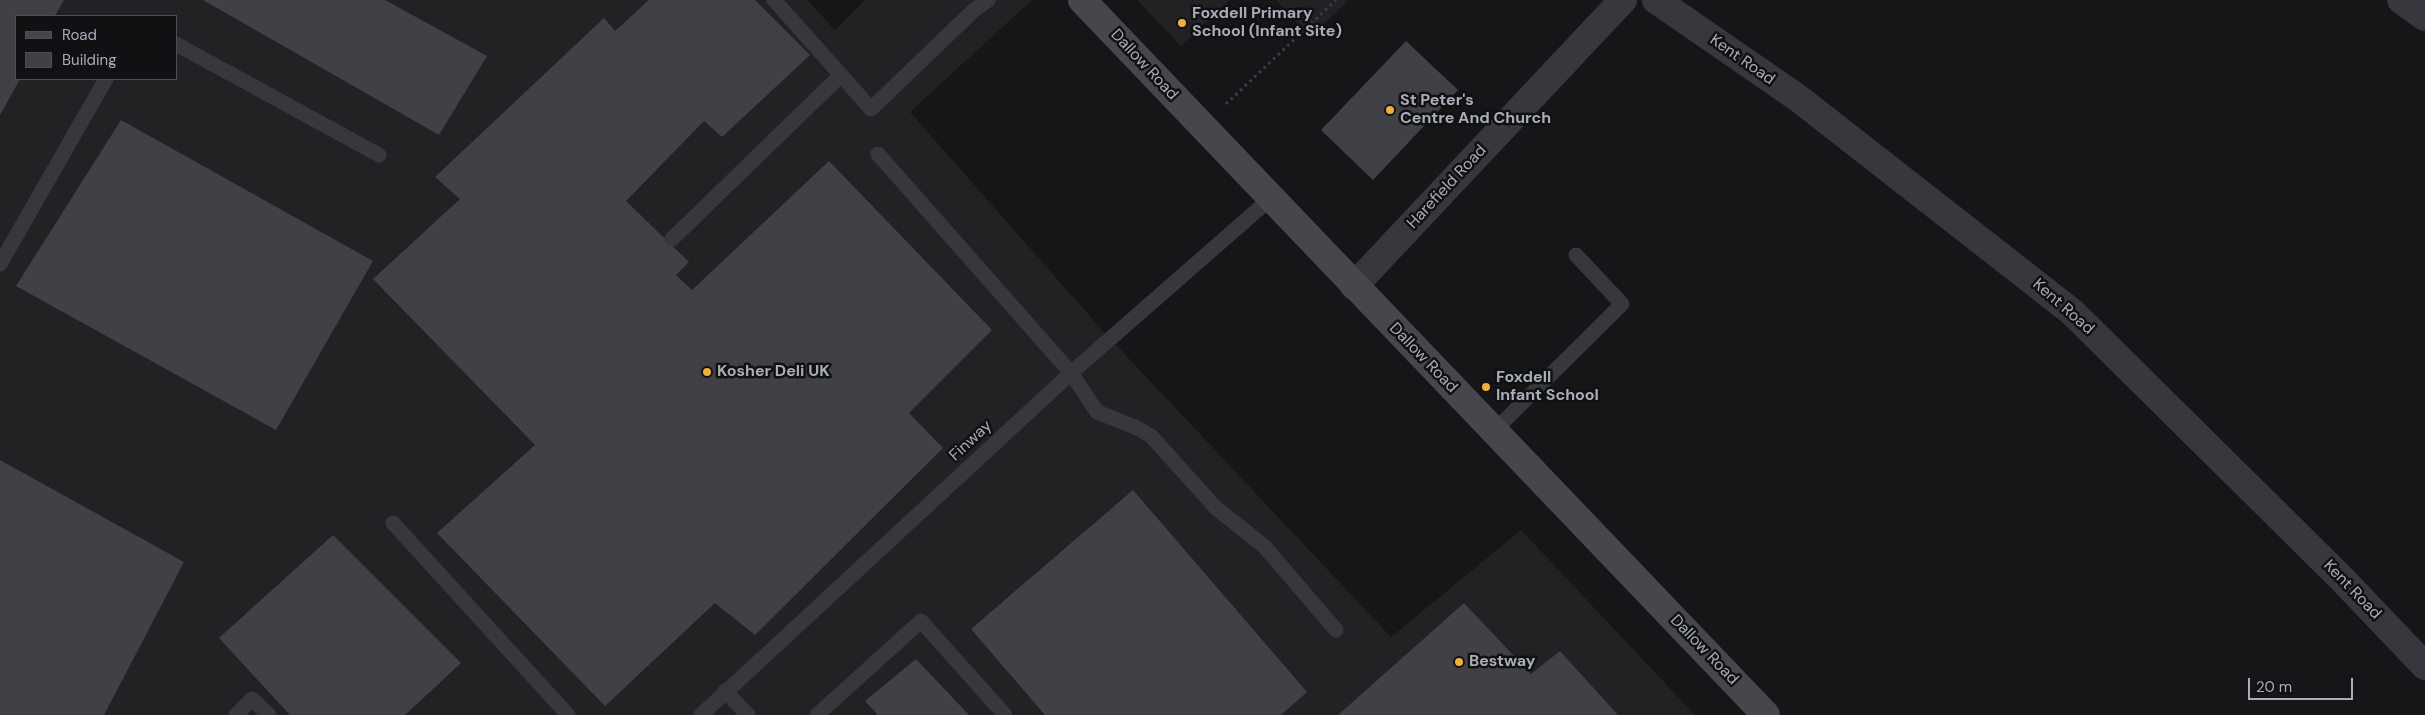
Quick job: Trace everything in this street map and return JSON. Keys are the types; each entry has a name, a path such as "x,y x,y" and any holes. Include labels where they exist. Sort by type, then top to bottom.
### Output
{"street":[{"name":"Harefield Road","path":"1354,286 1622,0"},
{"name":"Kent Road","path":"1656,0 1798,98 2072,312 2342,578 2425,666"},
{"path":"2401,0 2425,17"},
{"name":"Dallow Road","path":"1085,1 1202,127 1766,715"}],"lane":[{"path":"774,0 870,109 973,11 988,0"},
{"path":"178,45 379,155"},
{"path":"672,239 841,75"},
{"path":"0,264 105,80"},
{"path":"878,154 1071,373 1097,412 1151,436 1216,508 1264,546 1336,630"},
{"name":"Finway","path":"701,715 1071,373 1270,198"},
{"path":"1494,431 1622,304 1576,255"},
{"path":"393,523 568,715"},
{"path":"817,715 921,621 1005,715"},
{"path":"726,691 748,715"},
{"path":"236,715 252,699 268,715"}],"path":[{"path":"1202,127 1336,0"}],"shaded area":[{"path":"0,0 807,0 835,30 865,0 1032,0 910,112 1103,331 1391,637 1521,530 1695,715 0,715"},
{"name":"Foxdell Primary School (Infant Site)","path":"1137,0 1230,0 1181,46"},
{"name":"Foxdell Primary School (Infant Site)","path":"1276,0 1349,0 1310,37"}],"building":[{"path":"0,0 64,0 56,15 15,15 15,80 19,80 0,115"},
{"path":"203,0 385,0 487,56 439,135"},
{"name":"Kosher Deli UK","path":"649,0 755,0 810,55 722,137 704,121 626,201 689,262 676,275 692,290 829,161 992,330 909,413 943,448 755,635 715,603 605,706 437,533 535,445 373,279 460,199 435,177 604,18 615,31"},
{"name":"St Peter's Centre And Church","path":"1406,41 1458,90 1373,180 1321,130"},
{"path":"121,120 373,261 276,430 16,286"},
{"path":"0,460 184,562 104,715 0,715"},
{"path":"1133,490 1307,692 1281,715 1045,715 971,629"},
{"path":"333,535 461,663 405,715 290,715 219,638"},
{"name":"Bestway","path":"1464,603 1531,674 1560,651 1618,715 1338,715"},
{"path":"916,659 969,715 878,715 865,701"}],"place":[{"name":"Foxdell Primary School (Infant Site)","path":"1182,23"},
{"name":"St Peter's Centre And Church","path":"1390,110"},
{"name":"Kosher Deli UK","path":"707,372"},
{"name":"Foxdell Infant School","path":"1486,387"},
{"name":"Bestway","path":"1459,662"}]}
